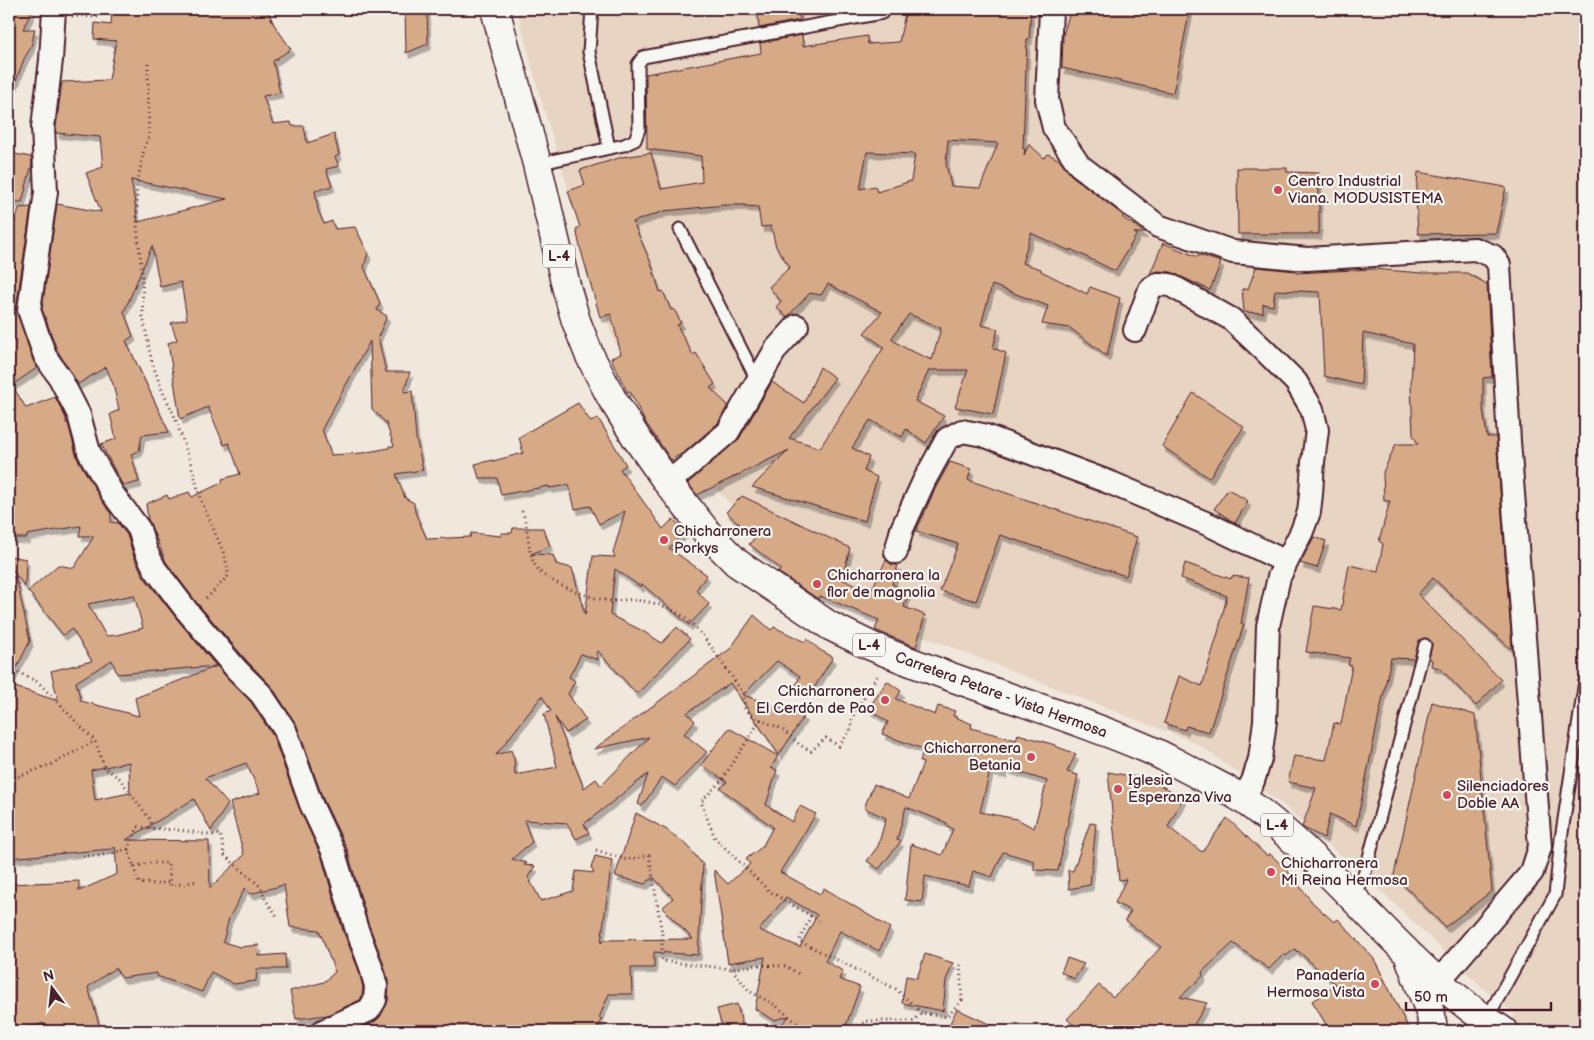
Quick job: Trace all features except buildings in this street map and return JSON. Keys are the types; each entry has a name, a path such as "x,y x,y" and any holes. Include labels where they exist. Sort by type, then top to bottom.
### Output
{"main road":[{"name":"Carretera Petare - Vista Hermosa","path":"495,9 567,290 576,321 589,354 631,431 668,483 709,535 737,563 830,626 890,654 1149,749 1242,799 1276,824 1356,899 1409,955 1438,982 1495,1026"},
{"path":"1409,955 1430,1016 1433,1031"}],"street":[{"path":"1051,9 1047,100 1054,128 1079,165 1158,226 1233,252 1307,259 1475,249 1493,256 1499,265 1509,441 1540,847 1532,872 1438,982"},
{"path":"54,13 43,127 46,192 29,310 45,356 60,378 79,416 89,452 112,493 138,529 155,569 187,611 237,670 261,694 285,730 312,804 334,853 376,986 375,1000 369,1010 323,1031"},
{"path":"1135,330 1150,289 1158,284 1170,285 1230,319 1264,350 1296,382 1312,409 1317,430 1309,512 1302,531 1279,577 1268,626 1265,721 1260,759 1253,781 1242,799"},
{"path":"668,483 728,432 776,349 797,326"},
{"path":"896,552 902,529 935,458 947,439 962,431 983,435 1111,483 1210,525 1286,562"}],"lane":[{"path":"592,9 589,52 609,148"},
{"path":"536,164 624,145 635,140 639,129 638,64 643,57 882,13"},
{"path":"680,229 757,380"},
{"path":"1356,899 1366,869 1425,644"},
{"path":"1495,1026 1555,895 1561,839 1585,681"}],"path":[{"path":"54,13 102,17"},
{"path":"148,63 149,137 144,149 137,185 137,234 145,327 152,363 164,395 173,412 201,500 224,554 228,570 228,576 211,594 187,611"},
{"path":"522,512 526,521 532,554 539,571 565,588 577,592 609,601 632,599 650,602 680,614 703,638 743,691 745,708 752,716 782,730 811,752 826,738 839,746 850,731 853,716 890,654"},
{"path":"9,668 38,682 95,741 105,768 119,778 151,822 151,828"},
{"path":"761,719 722,780 701,802 715,838 769,891 819,921"},
{"path":"9,780 52,764 95,741"},
{"path":"170,882 158,884 138,883 128,849 138,827 187,830 209,835 220,834 224,849 223,854 261,887 265,899 276,916"},
{"path":"83,856 98,856 128,849"},
{"path":"596,850 627,860 649,855 662,933 662,961 732,969 758,965 784,966 799,974"},
{"path":"134,867 149,863 168,863 171,886 198,881"},
{"path":"812,916 798,941 896,989 922,1013 947,1017 962,1000 960,961"},
{"path":"732,969 748,991 775,1005 807,1031"},
{"path":"857,1031 865,1021 913,1021 922,1013"}],"shaded area":[{"path":"517,9 1585,9 1585,1031 1502,1031 1515,1015 1474,980 1377,887 1282,804 1196,743 907,630 790,563 719,492 654,415 626,372 602,308 580,227 539,93"}],"place":[{"name":"Centro Industrial Viana. MODUSISTEMA","path":"1278,190"},
{"name":"Chicharronera Porkys","path":"664,540"},
{"name":"Chicharronera la flor de magnolia","path":"817,584"},
{"name":"Chicharronera El Cerdón de Pao","path":"885,700"},
{"name":"Chicharronera Betania","path":"1031,757"},
{"name":"Iglesia Esperanza Viva","path":"1118,789"},
{"name":"Silenciadores Doble AA","path":"1447,795"},
{"name":"Chicharronera Mi Reina Hermosa","path":"1271,872"},
{"name":"Panadería Hermosa Vista","path":"1375,984"}]}
